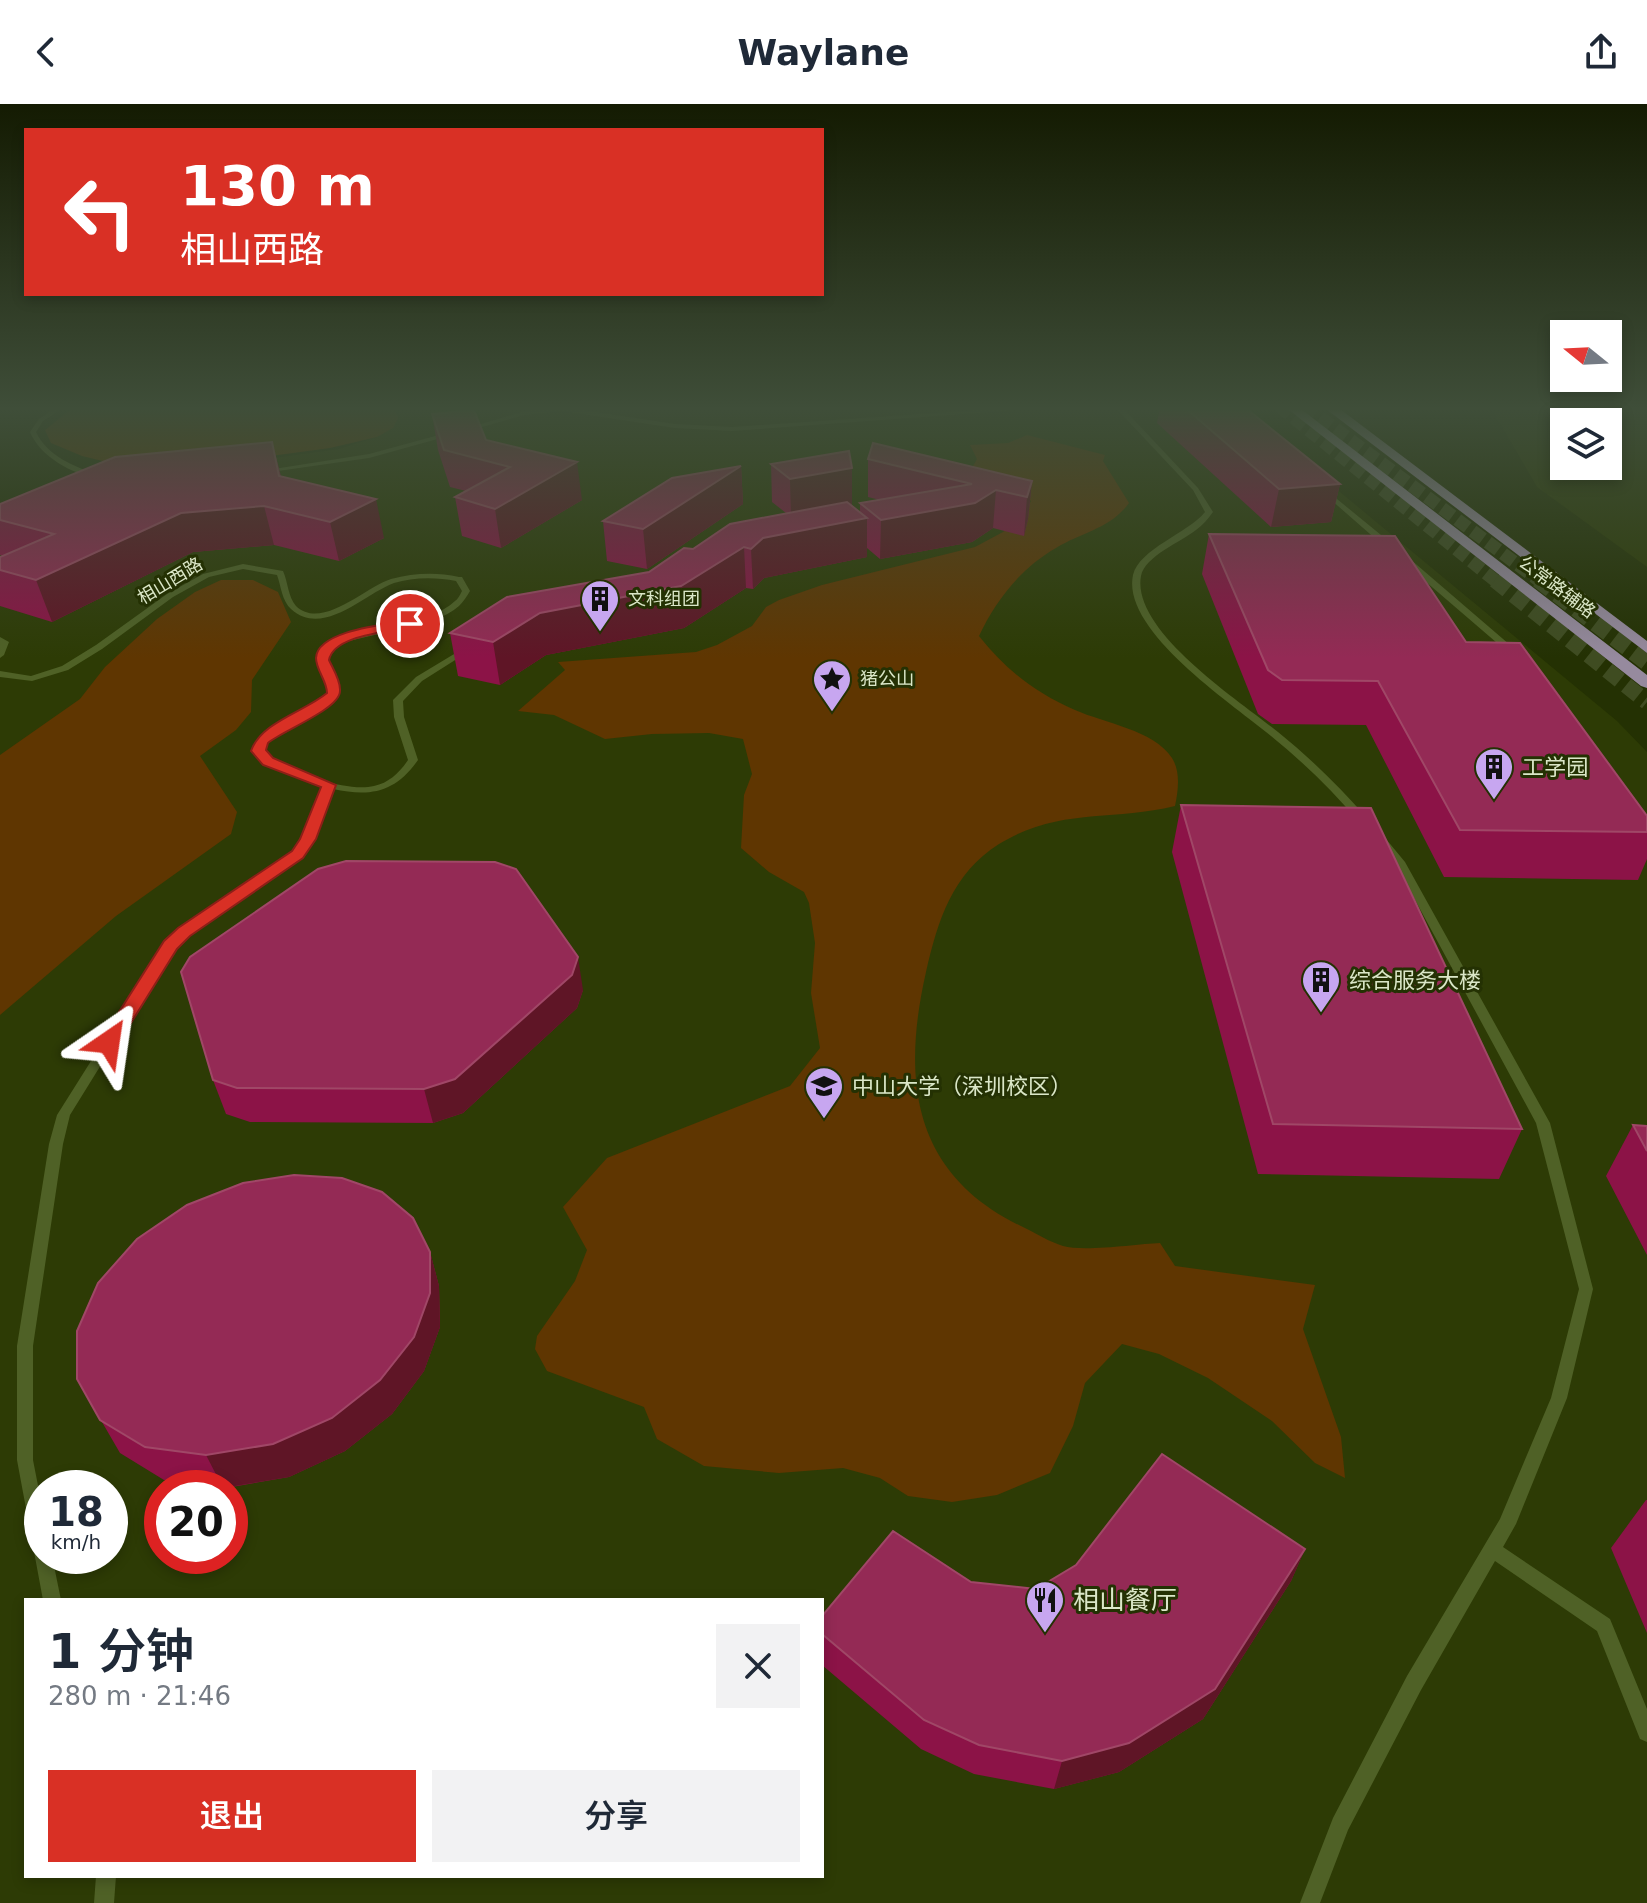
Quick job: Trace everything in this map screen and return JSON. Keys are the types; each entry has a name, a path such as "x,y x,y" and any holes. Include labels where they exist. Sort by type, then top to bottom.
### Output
{"main road":[{"name":"公常路辅路","path":"1400,490 1647,683"},
{"name":"公常路辅路","path":"1439,490 1647,648"}],"lane":[{"path":"1197,490 1209,512 1202,525 1151,556 1137,573 1137,597 1156,632 1218,691 1274,734 1340,794 1400,862 1543,1123 1586,1289 1559,1398 1507,1524 1414,1683 1347,1812 1310,1903"},
{"path":"1323,490 1502,641 1520,660"},
{"name":"相山西路","path":"0,674 18,678 36,677 67,667 187,585 227,568 259,567 280,573 294,608 319,615 346,609 390,583 431,576 459,579 466,591 455,608 410,624 363,631 331,644 323,660 334,688 333,695 327,702 262,741 258,751 268,761 329,785 369,790 390,783 405,773 413,760 399,717 398,700 419,679 473,647"},
{"path":"0,640 5,642 0,655"},
{"path":"27,1470 25,1346 56,1144 64,1115 170,945 184,932 297,854 308,839 329,785"},
{"path":"1492,1549 1604,1625 1647,1732"},
{"path":"46,1574 52,1598"},
{"path":"104,1903 106,1878"}],"shaded area":[{"name":"中山大学（深圳校区）","path":"118,490 1338,490 1617,721 1647,752 1647,1903 0,1903 0,518"},
{"path":"1014,490 1121,490 1129,503 1113,519 1056,548 1032,565 993,610 979,636 1010,669 1047,696 1075,710 1128,728 1164,748 1177,769 1177,795 1175,806 1064,820 1021,832 999,844 969,869 942,917 918,1012 915,1051 917,1088 924,1122 938,1153 959,1182 988,1207 1053,1242 1072,1248 1160,1243 1175,1266 1315,1285 1303,1329 1341,1437 1345,1478 1315,1463 1272,1421 1208,1378 1159,1354 1122,1344 1085,1383 1073,1426 1050,1473 997,1495 952,1502 908,1496 880,1478 843,1468 779,1473 704,1466 657,1439 644,1407 547,1371 535,1349 537,1336 575,1281 587,1250 563,1207 607,1158 790,1086 820,1048 811,993 815,943 809,903 804,892 769,872 741,848 744,795 752,774 743,739 709,733 605,739 554,715 518,711 565,670 558,662 696,652 717,645 752,626 766,607 779,600 822,585 975,547 1003,532 1023,515 1031,501"},
{"path":"1541,490 1647,490 1647,567"},
{"path":"221,580 253,580 278,592 291,622 252,680 251,712 236,730 200,756 237,812 231,834 116,916 0,1015 0,755 80,699 105,667 157,619 195,592"}],"building":[{"path":"34,490 338,490 376,499 330,522 264,506 181,513 36,580 0,570 0,557 54,534 0,520 0,504"},
{"path":"468,490 528,490 495,509 455,497"},
{"path":"653,490 704,490 643,529 603,521"},
{"path":"937,490 1029,490 1027,497 996,490 975,503 881,520 860,503"},
{"path":"847,502 867,518 763,538 751,549 744,547 681,586 540,613 493,642 450,633 507,597 649,572 684,548 693,549 730,524"},
{"name":"工学园","path":"1209,534 1395,536 1466,642 1520,643 1647,816 1647,832 1460,830 1378,681 1282,680 1268,670"},
{"name":"综合服务大楼","path":"1181,805 1371,808 1522,1129 1273,1124"},
{"path":"346,861 495,862 516,869 578,957 572,975 455,1079 424,1089 237,1088 213,1080 181,972 190,957 318,869"},
{"path":"1633,1125 1647,1126 1647,1151"},
{"path":"294,1175 342,1178 382,1192 413,1218 430,1252 430,1293 414,1337 380,1380 332,1418 273,1444 206,1455 145,1447 100,1420 77,1379 77,1331 98,1283 137,1239 187,1205 243,1183"},
{"name":"相山餐厅","path":"1162,1454 1305,1549 1215,1689 1129,1743 1062,1761 979,1745 924,1720 824,1636 824,1614 893,1531 971,1582 1036,1589 1076,1565"}],"tunnel":[{"path":"1383,490 1497,582"},
{"path":"1418,490 1541,582"},
{"path":"1495,580 1647,702"},
{"path":"1538,580 1647,663"}],"place":[{"name":"文科组团","path":"600,633"},
{"name":"猪公山","path":"832,713"},
{"name":"工学园","path":"1494,801"},
{"name":"综合服务大楼","path":"1321,1014"},
{"name":"中山大学（深圳校区）","path":"824,1120"},
{"name":"相山餐厅","path":"1045,1634"}],"route":[{"path":"109,1042 170,945 184,932 297,854 308,839 329,785 268,761 258,751 262,741 271,733 315,710 333,695 334,688 323,660 324,653 331,644 345,637 410,624"}]}
